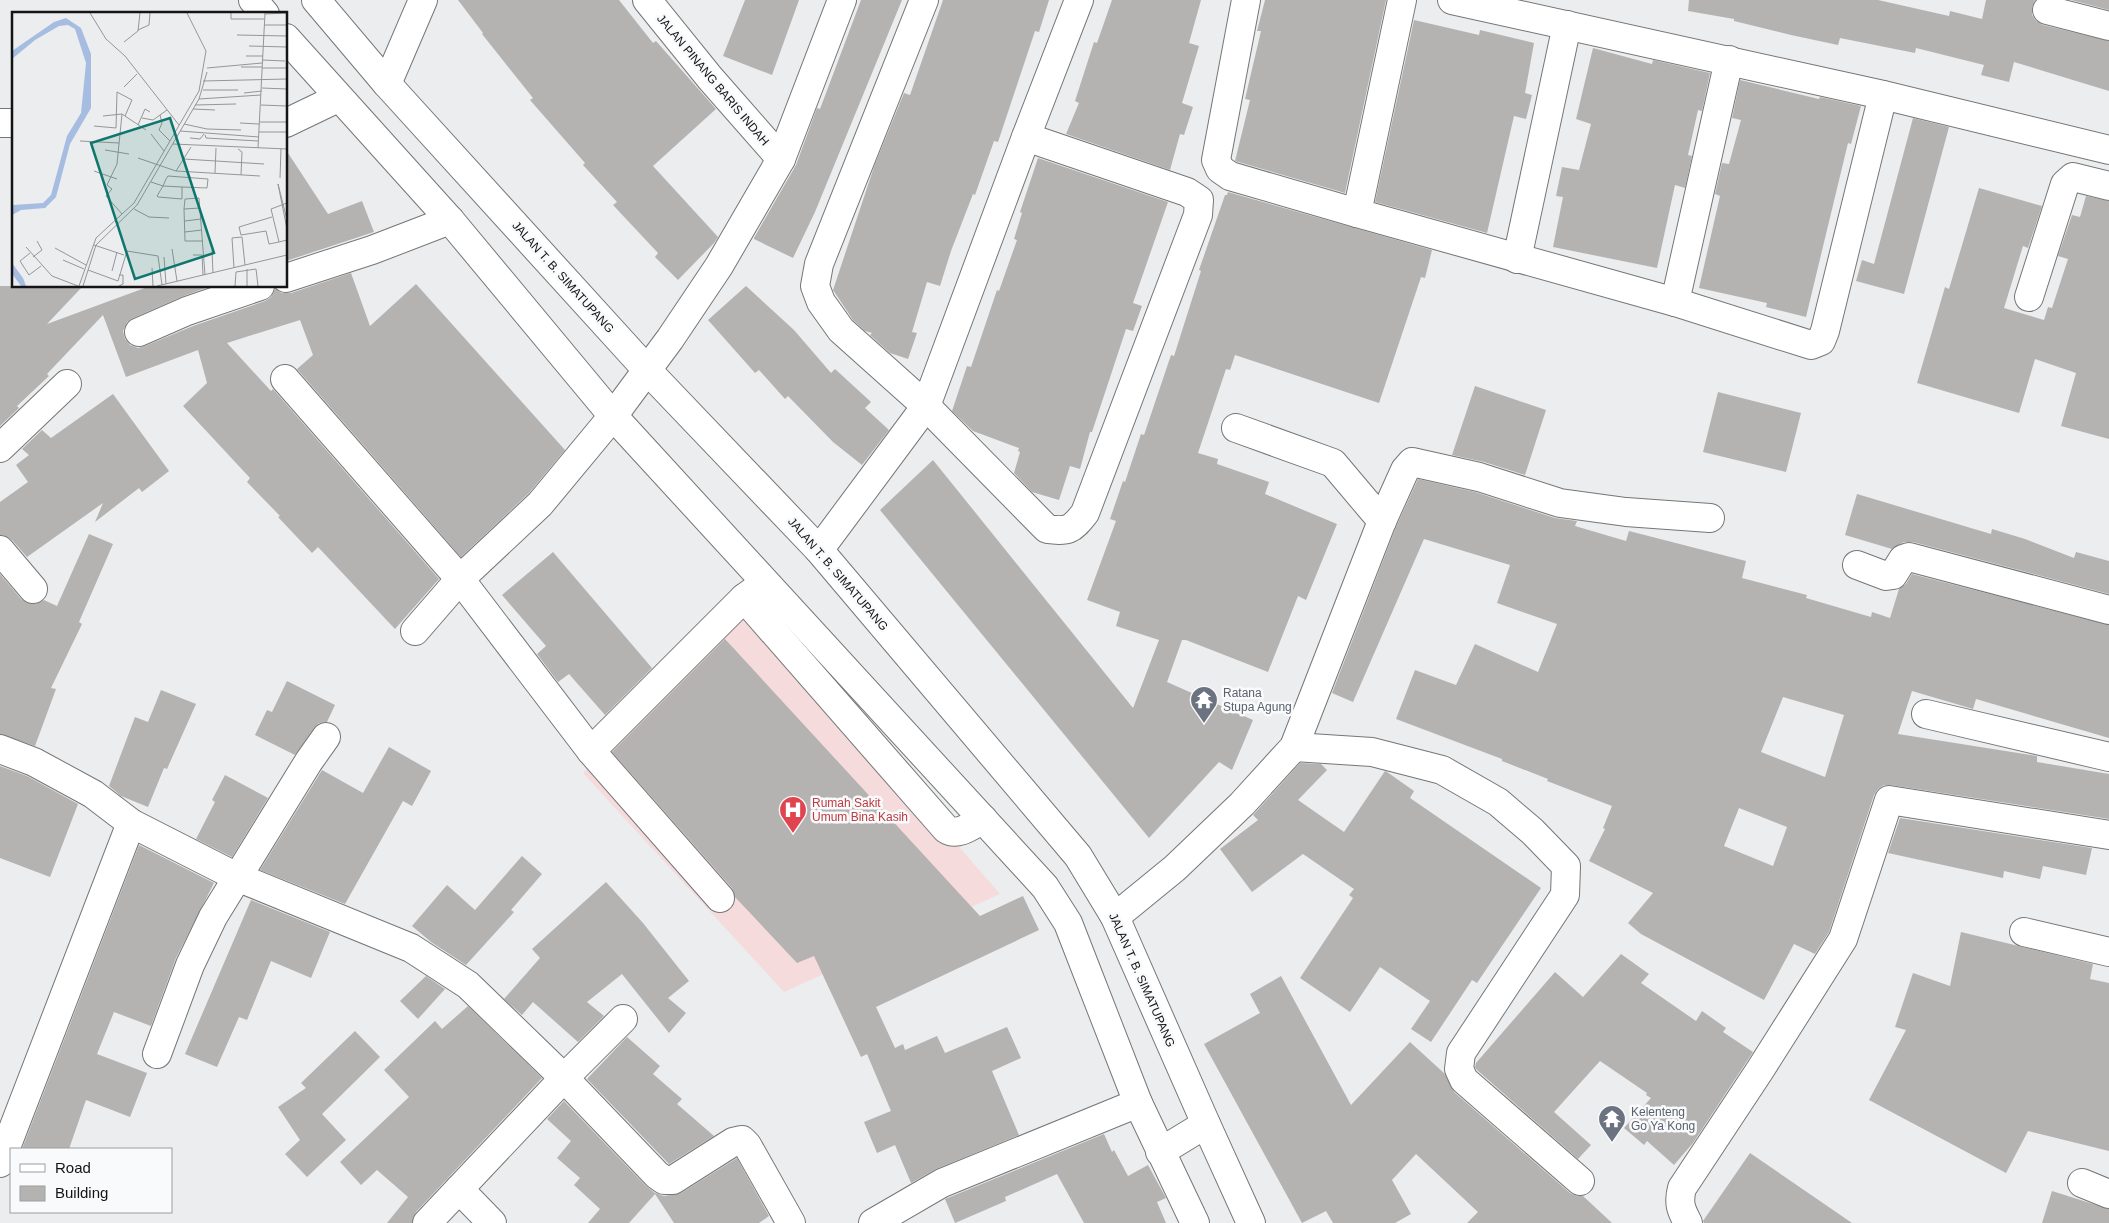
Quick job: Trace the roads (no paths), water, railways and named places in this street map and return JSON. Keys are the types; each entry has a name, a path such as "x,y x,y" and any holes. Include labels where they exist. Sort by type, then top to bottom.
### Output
{"street":[{"path":"253,0 263,12"},
{"name":"JALAN T. B. SIMATUPANG","path":"316,0 387,84 648,370 819,550 1078,856 1115,917 1206,1124 1252,1223"},
{"path":"387,84 423,0"},
{"name":"JALAN PINANG BARIS INDAH","path":"647,0 710,78 780,159"},
{"path":"415,631 460,579 540,504 613,416 648,370 719,266 780,159 842,0"},
{"path":"924,0 818,264 815,286 821,302 841,330 926,406 1047,529 1064,532 1075,526 1085,514 1198,215 1200,200 1187,192 1026,137"},
{"path":"819,550 926,406 1079,0"},
{"path":"1246,0 1216,160 1220,169 1230,176 1517,259 1675,302 1811,345 1821,341 1883,95"},
{"path":"1357,213 1402,0"},
{"path":"1452,0 1883,95 2109,150"},
{"path":"2047,10 2109,26"},
{"path":"1517,259 1567,25"},
{"path":"288,40 450,220 613,416 1045,887 1068,923 1138,1103 1195,1223"},
{"path":"1675,302 1729,60"},
{"path":"288,122 338,98"},
{"path":"2029,297 2065,184 2073,177 2109,186"},
{"path":"288,277 364,253 450,220"},
{"path":"139,332 187,311 254,288"},
{"path":"285,379 460,579 591,751 720,898"},
{"path":"0,448 67,384"},
{"path":"1236,428 1334,463 1382,521"},
{"path":"1115,917 1189,855 1242,804 1294,747 1382,521 1405,470 1412,462 1479,477 1560,503 1626,512 1710,518"},
{"path":"0,550 33,589"},
{"path":"1857,565 1886,576 1892,575 1903,559 1909,557 2109,610"},
{"path":"591,751 744,598 766,582"},
{"path":"744,598 784,641 946,829 952,833 958,833 983,819"},
{"path":"1926,714 2109,757"},
{"path":"157,1054 190,965 213,916 309,761 326,737"},
{"path":"1294,747 1372,752 1442,770 1498,802 1532,831 1566,866 1564,896 1461,1053 1459,1069 1464,1080 1580,1181"},
{"path":"0,749 34,762 93,794 131,823 237,877 411,948 468,985 564,1078 664,1180 674,1180 733,1142 742,1140 747,1144 791,1223"},
{"path":"901,778 926,756"},
{"path":"1688,1223 1680,1208 1679,1199 1682,1188 1843,939 1889,800 2109,835"},
{"path":"0,1163 131,823"},
{"path":"2024,932 2109,952"},
{"path":"427,1223 564,1078 623,1019"},
{"path":"874,1223 942,1183 1138,1103"},
{"path":"1160,1152 1206,1124"},
{"path":"2082,1183 2109,1194"},
{"path":"458,1189 492,1223"}],"place":[{"name":"Ratana Stupa Agung","path":"1204,724"},
{"name":"Rumah Sakit Umum Bina Kasih","path":"793,834"},
{"name":"Kelenteng Go Ya Kong","path":"1612,1143"}]}
